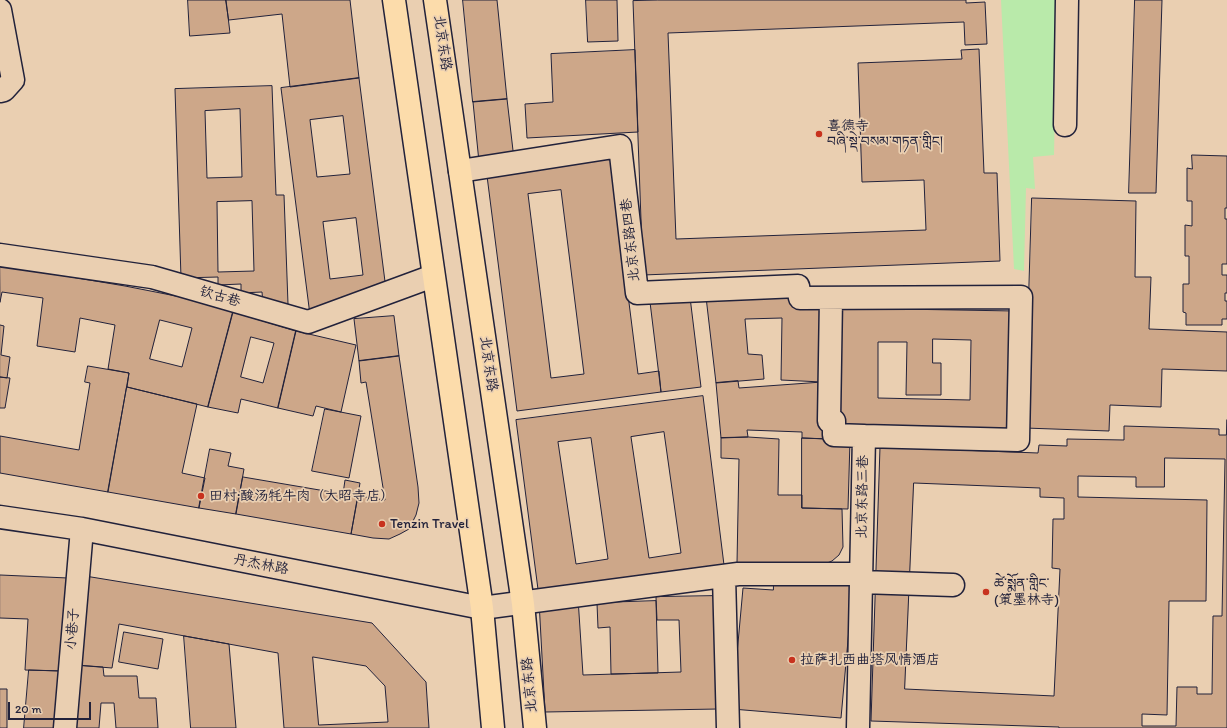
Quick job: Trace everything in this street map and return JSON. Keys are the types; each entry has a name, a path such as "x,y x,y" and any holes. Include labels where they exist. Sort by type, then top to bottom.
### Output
{"main road":[{"path":"394,0 482,608 493,728"},
{"name":"北京东路","path":"435,0 523,604 535,728"}],"street":[{"path":"1064,125 1067,0"},
{"path":"0,10 13,80 4,90 0,91"},
{"name":"北京东路四巷","path":"460,170 620,146 637,293 798,286 800,298 831,298"},
{"name":"钦古巷","path":"0,255 152,277 308,322 433,276"},
{"path":"831,298 1021,297 1018,440 864,436"},
{"name":"北京东路三巷","path":"831,298 829,421 834,421 834,435 864,436 858,728"},
{"name":"丹杰林路","path":"0,517 82,529 482,608 523,604 738,574 861,578 952,585"},
{"name":"小巷子","path":"65,728 82,529"},
{"path":"724,576 728,728"}],"green space":[{"path":"1001,0 1057,0 1054,155 1033,157 1035,189 1026,188 1024,271 1014,269"}],"building":[{"path":"188,0 226,0 230,33 190,36"},
{"path":"226,0 350,0 359,78 290,87 282,14 229,20"},
{"path":"463,0 497,0 507,99 473,102"},
{"path":"586,0 617,0 618,41 588,42"},
{"path":"966,0 966,3 985,2 987,44 965,45 964,22 668,33 676,239 926,230 924,180 862,182 858,63 962,59 961,50 979,49 984,173 997,173 1000,261 643,275 633,1"},
{"path":"1135,0 1162,0 1156,193 1129,193"},
{"path":"635,50 638,132 527,138 525,104 553,102 551,54"},
{"path":"359,78 388,305 310,315 281,88","holes":["343,116 350,174 317,177 310,120","356,218 363,275 330,279 323,222"]},
{"path":"272,86 276,195 284,195 288,304 263,304 262,292 241,293 241,284 218,285 218,277 181,278 175,89","holes":["240,109 242,177 207,178 205,111","252,201 254,271 218,272 217,202"]},
{"path":"507,99 514,159 479,162 473,102"},
{"path":"610,152 638,374 659,371 661,392 517,411 486,168","holes":["561,190 584,374 551,378 528,194"]},
{"path":"1192,155 1227,156 1227,208 1225,208 1225,219 1227,219 1227,264 1222,264 1222,275 1227,275 1227,293 1225,293 1225,301 1227,301 1227,319 1222,319 1222,325 1186,325 1186,313 1183,312 1183,284 1189,284 1189,256 1185,256 1185,225 1192,226 1192,201 1187,201 1187,168 1192,169"},
{"path":"1032,198 1136,201 1135,277 1151,277 1149,329 1227,332 1227,371 1162,369 1161,407 1110,405 1109,431 1025,428"},
{"path":"0,265 186,298 233,312 208,407 127,387 129,373 108,369 115,325 80,318 75,352 37,346 43,298 2,292 0,302","holes":["160,320 192,328 182,367 150,359"]},
{"path":"793,294 827,303 822,382 781,380 782,318 745,319 748,354 762,355 764,379 716,383 706,297"},
{"path":"690,297 701,387 661,392 650,302"},
{"path":"839,308 1015,311 1014,434 837,431","holes":["933,339 971,340 970,400 878,398 878,342 907,342 906,395 941,395 941,363 933,363"]},
{"path":"233,312 296,331 278,408 241,399 238,413 208,407","holes":["251,337 274,343 263,383 241,377"]},
{"path":"394,316 399,356 359,361 354,319"},
{"path":"0,325 4,326 1,355 10,357 7,378 0,377"},
{"path":"296,331 356,345 341,412 316,406 313,416 278,408"},
{"path":"399,356 418,487 419,503 416,515 409,529 389,539 351,534 358,496 385,500 366,382 361,383 359,361"},
{"path":"88,366 129,373 108,492 0,473 0,436 79,450 90,383 85,382"},
{"path":"0,377 10,378 5,408 0,408"},
{"path":"738,381 739,388 822,382 831,439 802,438 802,432 747,430 748,437 721,438 716,383"},
{"path":"127,387 197,404 182,473 205,478 199,508 108,492"},
{"path":"703,396 725,573 539,597 516,420","holes":["664,432 681,553 649,558 631,437","591,438 608,559 576,564 558,442"]},
{"path":"325,409 361,416 349,478 312,471"},
{"path":"1227,420 1227,728 1059,728 871,721 880,447 1038,453 1039,445 1067,446 1067,439 1124,440 1124,426 1219,429 1219,435 1226,435","holes":["1165,458 1225,459 1222,616 1213,616 1212,694 1197,694 1197,687 1177,687 1176,726 1142,726 1142,714 1167,715 1169,601 1206,601 1207,500 1078,497 1078,476 1136,477 1136,487 1164,487","914,483 1040,488 1040,497 1064,498 1064,519 1053,519 1052,568 1060,569 1054,696 905,689"]},
{"path":"748,437 779,439 778,495 802,495 802,508 842,509 843,547 839,555 832,561 822,565 737,563 739,459 721,458 721,438"},
{"path":"802,438 850,440 848,509 802,508"},
{"path":"210,449 231,453 228,466 244,469 236,514 199,508"},
{"path":"243,477 343,494 345,480 360,483 351,534 236,514"},
{"path":"0,575 68,578 62,671 25,670 28,619 0,618"},
{"path":"85,576 372,623 426,682 429,728 284,728 278,653 119,624 112,668 75,665","holes":["313,657 366,666 385,686 388,722 319,725"]},
{"path":"774,578 853,585 841,718 732,709 743,588 773,590"},
{"path":"715,596 718,709 545,712 539,601 578,598 583,675 681,672 679,620 657,620 656,597"},
{"path":"656,601 658,673 611,674 610,627 598,628 597,603"},
{"path":"124,632 163,639 158,669 119,662"},
{"path":"184,636 229,644 236,728 191,728"},
{"path":"75,665 103,667 104,676 137,676 139,698 156,698 158,728 116,728 114,703 101,703 99,728 71,728"},
{"path":"29,670 62,671 57,728 24,728"},
{"path":"0,689 7,689 7,728 0,728"}],"place":[{"name":"喜德寺 བཞི་སྡེ་བསམ་གཏན་གླིང།","path":"819,134"},
{"name":"田村·酸汤牦牛肉（大昭寺店）","path":"201,496"},
{"name":"Tenzin Travel","path":"382,524"},
{"name":"ཚེ་སྨོན་གླིང་ (策墨林寺)","path":"986,592"},
{"name":"拉萨扎西曲塔风情酒店","path":"792,660"}]}
